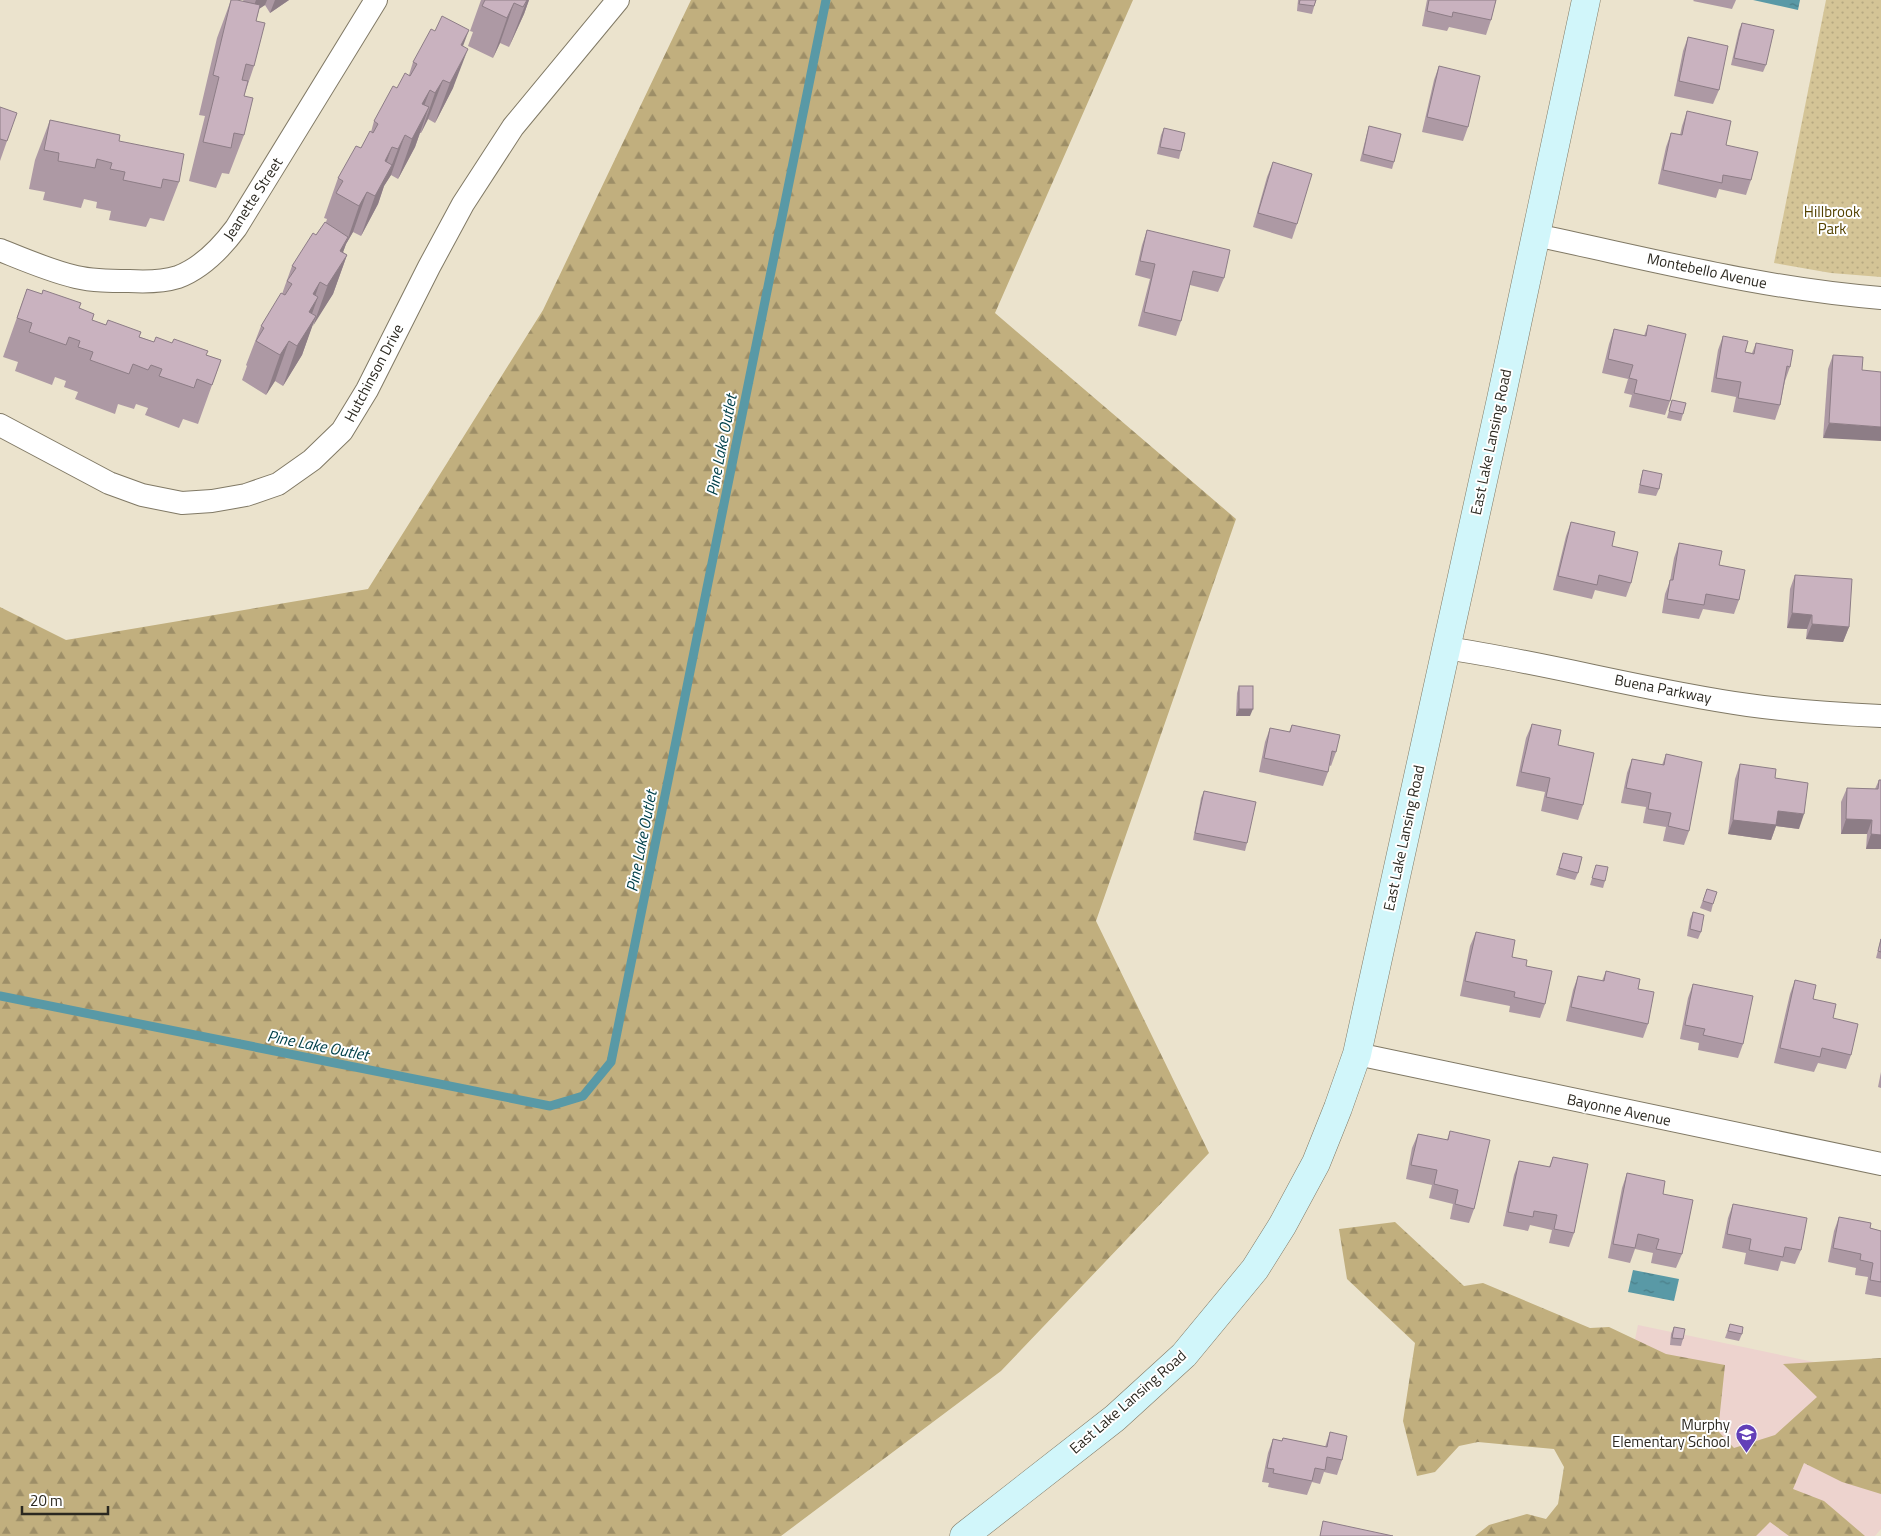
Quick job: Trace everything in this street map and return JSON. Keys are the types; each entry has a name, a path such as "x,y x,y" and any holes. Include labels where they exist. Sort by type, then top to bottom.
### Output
{"street":[{"name":"Jeanette Street","path":"0,250 54,271 75,277 99,280 156,282 179,276 203,263 220,248 236,228 376,0"},
{"name":"Hutchinson Drive","path":"0,425 109,483 142,495 182,503 212,502 246,495 278,484 312,460 342,431 367,390 463,204 513,127 618,0"},
{"name":"East Lake Lansing Road","path":"964,1536 1115,1418 1177,1361 1249,1276 1282,1226 1316,1163 1357,1054 1586,0"},
{"name":"Montebello Avenue","path":"1535,235 1752,281 1812,291 1881,298"},
{"name":"Buena Parkway","path":"1446,648 1677,693 1749,705 1836,714 1881,716"},
{"name":"Bayonne Avenue","path":"1357,1054 1881,1164"}],"shaded area":[{"name":"Murphy Elementary School","path":"1638,1325 1881,1376 1881,1529 1875,1536 1594,1536"}],"green space":[{"path":"691,0 1133,0 995,313 1236,519 1096,921 1209,1153 1001,1371 781,1536 0,1536 0,607 66,640 368,589 543,310"},
{"name":"Hillbrook Park","path":"1826,0 1881,0 1881,277 1831,273 1774,263"},
{"path":"1395,1222 1464,1286 1483,1283 1590,1328 1609,1327 1666,1354 1725,1365 1718,1431 1734,1448 1775,1435 1817,1397 1783,1364 1881,1358 1881,1494 1842,1482 1804,1463 1793,1489 1824,1501 1865,1536 1789,1536 1770,1522 1756,1536 1475,1536 1489,1525 1527,1514 1546,1519 1558,1504 1564,1467 1554,1449 1478,1442 1459,1446 1435,1472 1417,1476 1403,1421 1415,1343 1347,1279 1339,1229"}],"water":[{"path":"1753,0 1800,0 1798,10"},
{"path":"1633,1270 1679,1279 1674,1301 1628,1292"}],"building":[{"path":"231,0 260,5 256,21 265,23 254,66 246,64 242,80 248,81 244,96 253,98 244,135 234,133 231,148 203,142 219,77 213,75"},
{"path":"485,0 527,0 523,7 514,3 507,18 482,6"},
{"path":"1300,0 1316,0 1314,6 1299,4"},
{"path":"1429,0 1496,0 1491,20 1453,12 1452,17 1427,11"},
{"path":"442,16 469,30 461,45 468,49 450,83 443,80 435,93 430,90 422,104 429,107 412,139 405,135 398,149 392,147 385,161 392,165 375,196 367,192 359,206 336,193 343,181 338,178 356,146 361,148 370,131 373,133 378,124 374,121 393,86 397,88 405,73 410,76 417,64 413,62 431,29 435,31"},
{"path":"1742,23 1774,30 1766,65 1734,58"},
{"path":"1688,37 1728,46 1719,90 1679,81"},
{"path":"1439,66 1480,76 1468,127 1427,117"},
{"path":"0,107 17,113 7,141 0,139"},
{"path":"1687,111 1731,121 1726,145 1758,152 1751,180 1723,175 1722,183 1663,170 1671,133 1682,135"},
{"path":"50,120 120,135 119,141 184,154 179,182 163,179 161,188 123,180 125,172 110,169 112,163 97,159 95,168 58,161 59,153 44,150"},
{"path":"1369,126 1401,134 1394,162 1363,154"},
{"path":"1164,128 1185,133 1181,151 1160,147"},
{"path":"1273,162 1312,174 1297,224 1258,213"},
{"path":"325,222 348,237 340,251 347,255 327,286 320,282 313,294 318,297 309,312 316,316 297,346 289,341 280,355 256,341 264,328 261,326 281,293 285,295 292,284 287,281 296,268 292,266 313,233 316,235"},
{"path":"1147,230 1230,250 1224,278 1193,271 1181,321 1144,312 1155,264 1140,261"},
{"path":"27,289 42,294 43,290 81,303 79,308 94,314 92,320 106,325 108,320 141,332 139,337 154,342 156,337 172,343 174,339 208,351 206,355 221,360 212,385 197,379 194,388 159,376 162,369 151,365 148,370 133,364 129,374 90,360 93,352 78,347 80,341 69,337 66,345 29,332 32,323 17,318"},
{"path":"1648,325 1686,334 1670,401 1634,393 1637,380 1629,378 1633,365 1608,359 1614,329 1646,336"},
{"path":"1723,336 1748,341 1745,352 1754,354 1756,343 1793,350 1790,367 1787,366 1780,405 1738,398 1741,382 1716,378"},
{"path":"1833,355 1863,357 1862,370 1881,372 1881,427 1829,423"},
{"path":"1672,400 1686,403 1683,414 1669,411"},
{"path":"1643,470 1662,474 1659,489 1640,485"},
{"path":"1571,522 1615,532 1612,546 1638,552 1631,583 1599,575 1597,585 1558,576"},
{"path":"1679,543 1722,551 1719,565 1745,570 1739,600 1706,594 1704,605 1667,599 1670,580 1673,580"},
{"path":"1795,575 1852,579 1849,627 1812,624 1812,615 1792,613"},
{"path":"1239,686 1253,686 1253,709 1239,709"},
{"path":"1532,724 1561,730 1558,745 1594,753 1583,805 1546,797 1550,778 1521,772"},
{"path":"1292,725 1340,735 1336,752 1332,751 1328,772 1264,758 1270,728 1290,732"},
{"path":"1666,754 1702,762 1689,831 1668,826 1671,813 1648,809 1651,793 1626,788 1632,759 1664,765"},
{"path":"1740,764 1776,769 1775,778 1808,783 1804,814 1778,811 1776,825 1733,820"},
{"path":"1879,780 1881,780 1881,835 1871,834 1872,820 1846,819 1847,788 1878,789"},
{"path":"1204,791 1256,802 1247,843 1195,833"},
{"path":"1563,853 1582,857 1578,873 1559,868"},
{"path":"1596,865 1608,867 1605,881 1592,878"},
{"path":"1707,889 1717,892 1713,904 1703,901"},
{"path":"1693,912 1704,915 1701,932 1690,929"},
{"path":"1476,932 1515,940 1512,957 1527,960 1526,966 1552,971 1545,1004 1514,997 1515,992 1465,981"},
{"path":"1881,939 1881,952 1878,951"},
{"path":"1606,971 1640,979 1638,989 1654,992 1648,1024 1571,1007 1578,976 1604,981"},
{"path":"1795,980 1816,985 1813,999 1836,1004 1833,1018 1858,1024 1851,1055 1822,1048 1820,1057 1780,1048"},
{"path":"1693,984 1753,996 1743,1044 1703,1035 1705,1029 1685,1025"},
{"path":"1450,1131 1490,1140 1474,1209 1455,1204 1458,1190 1434,1184 1437,1170 1411,1165 1418,1134 1448,1140"},
{"path":"1553,1157 1588,1164 1574,1233 1554,1229 1557,1215 1534,1211 1533,1217 1508,1212 1519,1161 1550,1167"},
{"path":"1627,1173 1665,1181 1663,1194 1693,1200 1682,1254 1656,1249 1659,1239 1638,1234 1635,1248 1613,1244"},
{"path":"1733,1204 1807,1218 1801,1250 1785,1247 1783,1257 1749,1250 1751,1239 1727,1234"},
{"path":"1839,1217 1871,1223 1870,1228 1881,1231 1881,1282 1870,1280 1873,1263 1860,1260 1861,1254 1833,1248"},
{"path":"1730,1324 1743,1327 1742,1334 1728,1331"},
{"path":"1674,1327 1685,1329 1683,1339 1672,1338"},
{"path":"1330,1432 1347,1436 1342,1460 1327,1457 1325,1470 1315,1468 1312,1481 1273,1473 1274,1469 1267,1468 1273,1439 1282,1441 1283,1438 1327,1447"},
{"path":"1323,1521 1393,1536 1320,1536"}],"waterway":[{"name":"Pine Lake Outlet","path":"0,996 550,1106 583,1096 611,1062 826,0"}],"place":[{"name":"Murphy Elementary School","path":"1746,1453"}]}
